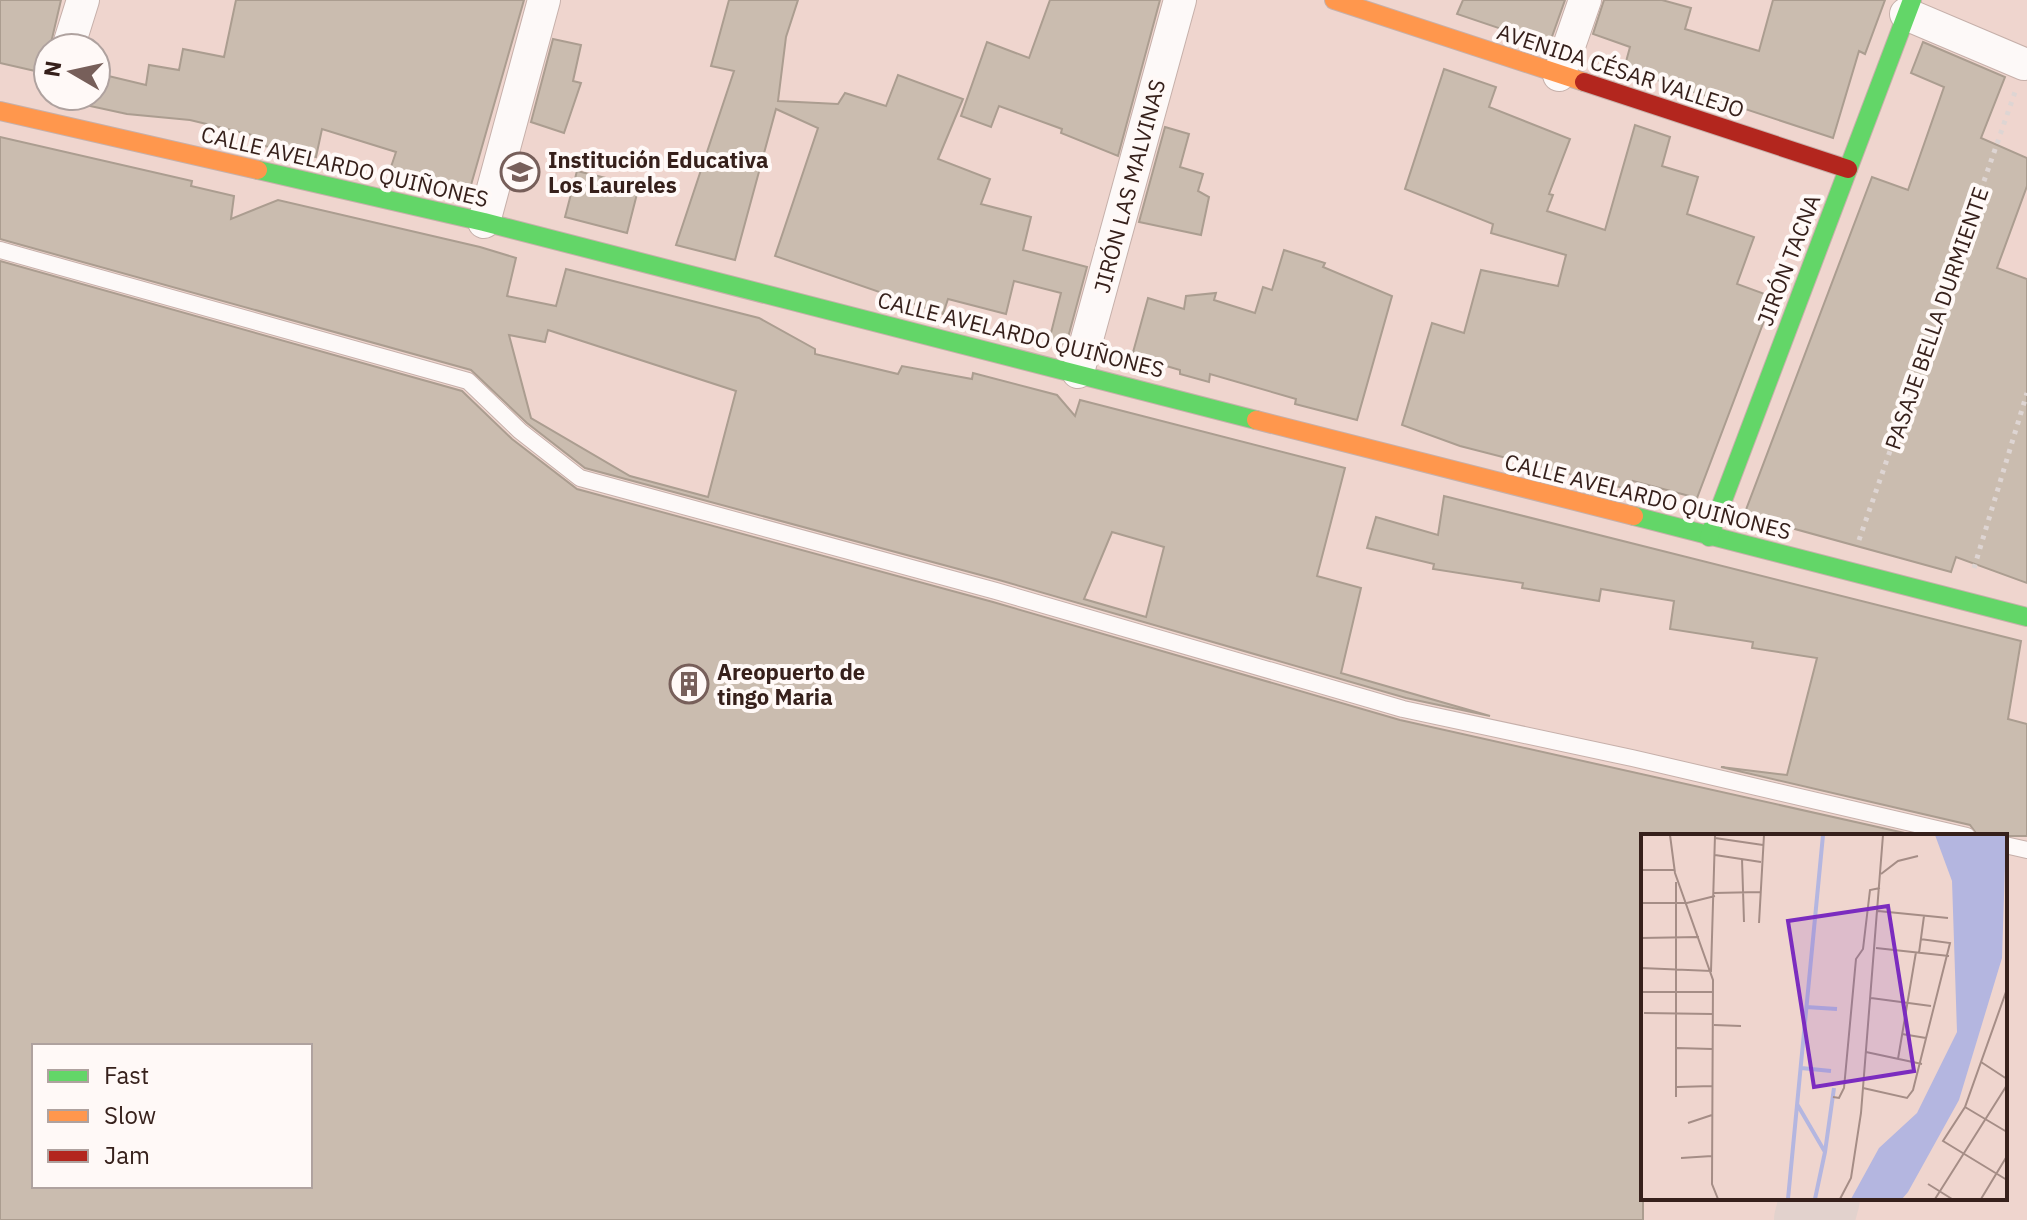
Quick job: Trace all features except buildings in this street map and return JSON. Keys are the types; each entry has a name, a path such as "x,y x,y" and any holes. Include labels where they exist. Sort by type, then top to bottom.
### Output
{"street":[{"path":"73,32 83,0"},
{"path":"484,222 544,0"},
{"name":"JIRÓN LAS MALVINAS","path":"1078,372 1180,0"},
{"name":"AVENIDA CÉSAR VALLEJO","path":"1334,0 1848,169"},
{"path":"1559,75 1585,0"},
{"path":"1909,7 2024,64"},
{"name":"JIRÓN TACNA","path":"1709,537 1909,7"},
{"name":"CALLE AVELARDO QUIÑONES","path":"0,111 32,109"},
{"name":"CALLE AVELARDO QUIÑONES","path":"63,112 2027,617"}],"lane":[{"path":"0,250 468,381 520,431 580,478 996,591 1403,709 1632,758 1958,834"},
{"path":"2007,845 2027,850"}],"path":[{"name":"PASAJE BELLA DURMIENTE","path":"1848,572 2024,64"},
{"path":"1965,601 2027,393"}],"taxiway":[{"path":"1814,1220 1819,1200"}],"traffic: fast":[{"path":"1709,537 1912,0"},
{"path":"258,170 484,222 1256,420"},
{"path":"1634,516 2027,617"}],"traffic: slow":[{"path":"1334,0 1584,82"},
{"path":"0,111 258,170"},
{"path":"1256,420 1634,516"}],"traffic: jam":[{"path":"1584,82 1848,169"}],"place":[{"name":"Institución Educativa Los Laureles","path":"520,172"},
{"name":"Areopuerto de tingo Maria","path":"689,684"}]}
